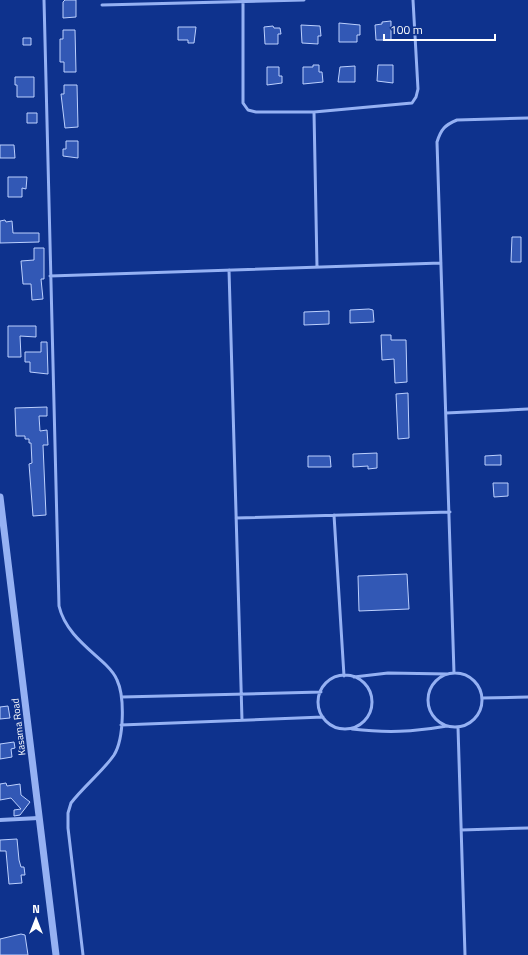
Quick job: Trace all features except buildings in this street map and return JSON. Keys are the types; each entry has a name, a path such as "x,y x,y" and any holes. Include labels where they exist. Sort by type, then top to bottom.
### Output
{"street":[{"name":"Kasama Road","path":"0,497 56,955"},
{"path":"0,820 39,818"}],"lane":[{"path":"44,0 59,606 62,617 74,633 88,649 107,666 117,680 122,697 120,742 114,755 71,803 68,813 68,828 83,955"},
{"path":"102,5 197,1 243,2 304,0"},
{"path":"243,2 243,103 248,110 256,112 314,112 412,103 416,97 418,88 413,0"},
{"path":"314,112 317,267"},
{"path":"454,673 437,142 441,131 447,124 457,120 528,118"},
{"path":"50,276 441,263"},
{"path":"229,270 242,720"},
{"path":"446,413 528,409"},
{"path":"236,518 450,512"},
{"path":"334,515 344,676"},
{"path":"388,673 449,674 454,673 464,675 472,680 478,687 482,698 480,708 476,718 468,724 458,727 447,726 414,731 393,732 336,728 323,717 319,702 321,692 330,680 344,676 354,677 388,673"},
{"path":"447,726 438,721 432,712 430,697 436,682 449,674"},
{"path":"350,729 360,724 367,717 371,702 366,686 354,677"},
{"path":"122,697 321,692"},
{"path":"482,698 528,697"},
{"path":"121,725 323,717"},
{"path":"458,727 464,955"},
{"path":"461,830 528,828"}]}
